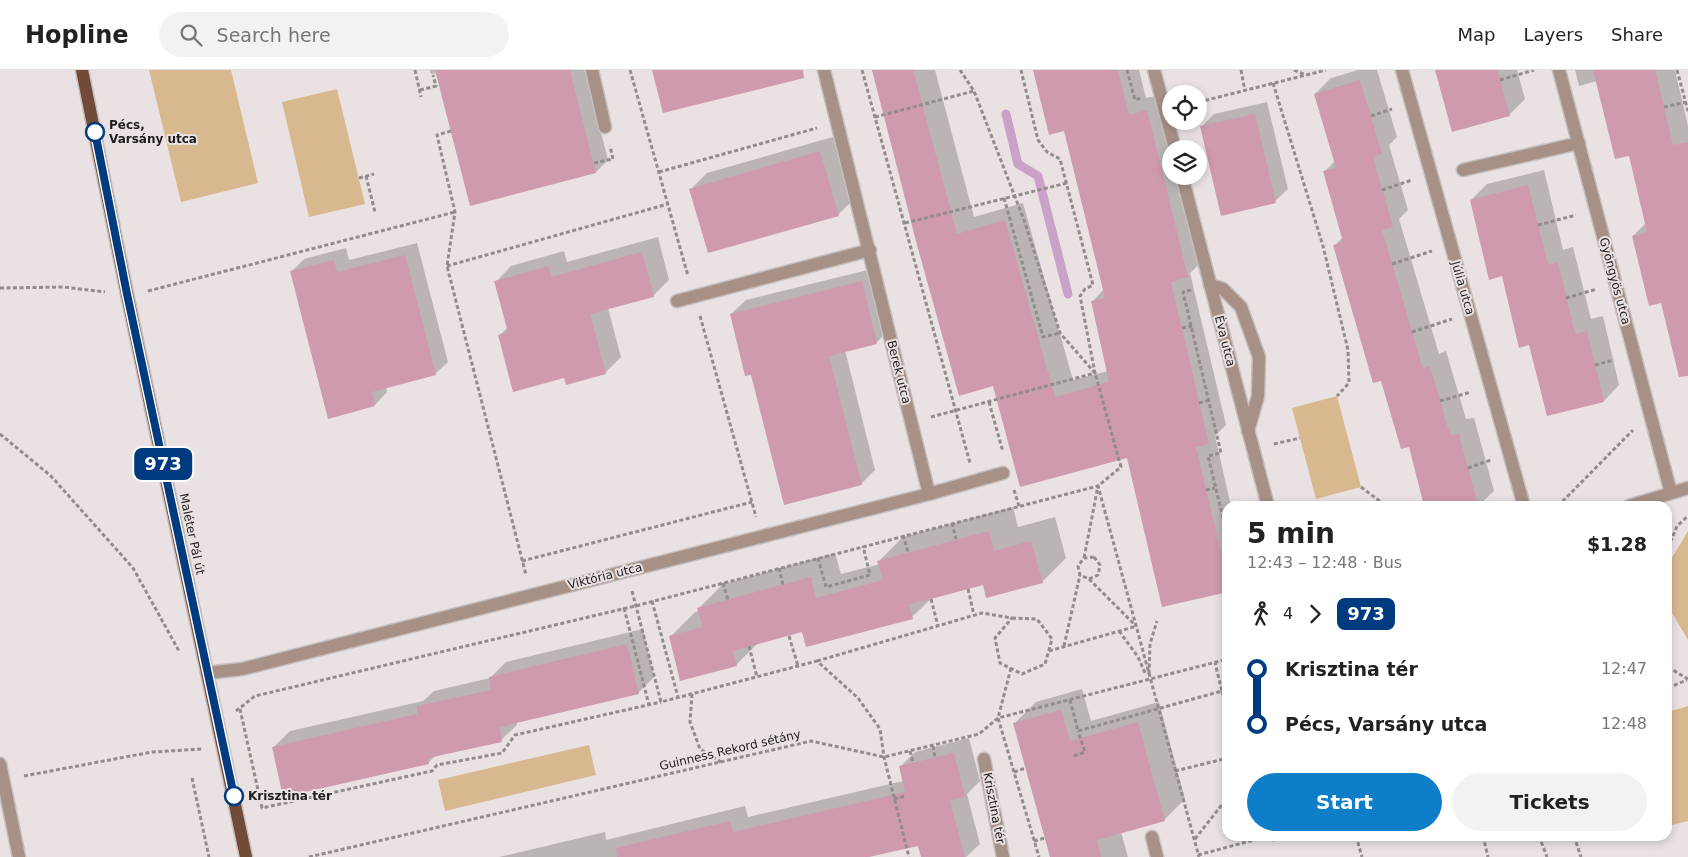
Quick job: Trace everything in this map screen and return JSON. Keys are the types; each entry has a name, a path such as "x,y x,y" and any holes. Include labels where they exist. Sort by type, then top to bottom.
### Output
{"main road":[{"name":"Maléter Pál út","path":"82,70 127,294 246,857"}],"street":[{"path":"592,70 605,127"},
{"name":"Berek utca","path":"824,70 929,494"},
{"path":"1154,70 1173,140"},
{"name":"Júlia utca","path":"1402,70 1523,501"},
{"name":"Gyöngyös utca","path":"1559,70 1671,493"},
{"path":"1463,170 1579,143"},
{"name":"Éva utca","path":"1184,185 1204,286 1248,431 1267,501"},
{"path":"677,301 870,250"},
{"path":"1204,286 1223,289 1241,307 1259,356 1258,396 1248,431"},
{"name":"Viktória utca","path":"207,672 242,668 762,537 1003,473"},
{"path":"1645,501 1688,488"},
{"name":"Krisztina tér","path":"984,759 1004,857"},
{"path":"0,764 19,857"},
{"path":"1152,837 1157,857"}],"path":[{"path":"415,70 421,97"},
{"path":"630,70 762,537"},
{"path":"862,70 974,481"},
{"path":"960,70 974,91 1024,220 1060,333 1095,373"},
{"path":"218,720 240,709 255,696 636,606 1098,486 1121,467 1095,373 1080,296 1085,289 1093,285 1060,159 1047,152 1038,140 1021,70"},
{"path":"1241,70 1245,90"},
{"path":"1294,70 1306,75"},
{"path":"1207,100 1326,70"},
{"path":"1500,80 1534,70"},
{"path":"1677,70 1688,110"},
{"path":"420,90 436,86 433,75"},
{"path":"1274,83 1323,246 1348,350 1350,382 1337,396"},
{"path":"875,117 974,91"},
{"path":"1664,107 1686,102"},
{"path":"1371,116 1396,108"},
{"path":"659,172 837,122"},
{"path":"451,132 437,135 455,212 447,266 531,595"},
{"path":"594,163 613,159"},
{"path":"359,178 374,174"},
{"path":"366,176 375,212"},
{"path":"1382,190 1416,179"},
{"path":"905,223 1067,183"},
{"path":"1004,198 1043,337 1060,333"},
{"path":"447,266 668,204"},
{"path":"0,288 64,287 127,294 161,289 455,212"},
{"path":"1538,224 1580,214"},
{"path":"1392,264 1436,250"},
{"path":"1204,286 1183,292 1221,453 1208,456 1222,515"},
{"path":"1566,298 1600,288"},
{"path":"1412,332 1455,318"},
{"path":"1182,328 1192,326"},
{"path":"1595,365 1619,358"},
{"path":"911,422 1095,373"},
{"path":"1440,401 1476,390"},
{"path":"1199,403 1209,400"},
{"path":"1563,501 1637,425"},
{"path":"0,434 51,476 133,568 183,657 207,672"},
{"path":"1252,449 1300,438"},
{"path":"1468,468 1495,459"},
{"path":"1064,646 1080,575 1078,566 1084,558 1098,486"},
{"path":"1098,486 1137,626 1149,680 1199,856 1252,841"},
{"path":"1361,487 1379,501"},
{"path":"1206,490 1215,488"},
{"path":"522,560 752,502"},
{"path":"1672,536 1677,526 1688,516"},
{"path":"952,523 956,539"},
{"path":"903,536 908,552"},
{"path":"818,558 826,587 870,575 863,546"},
{"path":"1084,558 1094,557 1100,565 1098,575 1089,579"},
{"path":"779,568 783,585"},
{"path":"626,571 661,702"},
{"path":"1080,575 1089,579 1137,626"},
{"path":"723,583 728,600"},
{"path":"968,589 974,615"},
{"path":"930,599 938,626"},
{"path":"652,601 678,697"},
{"path":"624,608 649,704"},
{"path":"240,709 262,808 432,771 436,765 502,753 515,735 661,702 758,677 982,613 1012,618 1037,619 1052,639 1045,664 1022,674 1000,663 995,638 1012,618"},
{"path":"1149,680 1150,644 1157,621"},
{"path":"1049,651 1137,626"},
{"path":"1119,631 1138,657 1149,680"},
{"path":"790,636 798,666"},
{"path":"748,646 758,677"},
{"path":"817,661 858,698 880,729 884,757 909,857"},
{"name":"Guinness Rekord sétány","path":"309,857 811,740 884,757 979,734 998,718 1222,661"},
{"path":"1078,731 1222,691 1215,663"},
{"path":"1011,668 998,718 1039,857"},
{"path":"1672,670 1688,680"},
{"path":"1672,686 1688,680"},
{"path":"692,694 690,722 700,749 721,762"},
{"path":"1070,700 1085,752 1074,756"},
{"path":"933,746 935,757"},
{"path":"3,780 152,752 224,748"},
{"path":"910,751 913,763"},
{"path":"1175,771 1222,759"},
{"path":"1014,772 1026,768"},
{"path":"192,778 209,857"},
{"path":"894,799 906,796"},
{"path":"1194,840 1222,805"},
{"path":"1034,840 1045,838"},
{"path":"1357,841 1362,857"},
{"path":"1484,841 1488,857"},
{"path":"1541,841 1547,857"},
{"path":"1576,841 1581,857"}],"shaded area":[{"path":"149,70 231,70 258,183 181,202"},
{"path":"337,89 365,204 309,217 282,102"},
{"path":"1337,396 1361,487 1316,499 1292,408"},
{"path":"1688,531 1688,640 1672,613 1672,558"},
{"path":"1688,706 1688,821 1672,825 1672,711"},
{"path":"589,745 596,775 445,811 438,780"}],"building":[{"path":"435,70 570,70 596,173 470,206"},
{"path":"652,70 803,70 804,78 663,113"},
{"path":"872,70 913,70 957,234 1005,220 1055,397 1109,382 1091,301 1105,298 1064,131 1049,135 1033,70 1118,70 1129,115 1147,110 1162,171 1162,185 1165,185 1188,277 1171,282 1209,444 1196,447 1222,557 1222,593 1162,607 1127,458 1020,487 993,386 959,396 917,245"},
{"path":"1435,70 1497,70 1510,116 1452,132"},
{"path":"1593,70 1655,70 1673,145 1688,142 1688,376 1679,377 1661,303 1649,306 1632,236 1647,232 1629,156 1615,159"},
{"path":"1360,80 1382,154 1373,157 1393,227 1382,230 1423,369 1430,366 1450,435 1459,434 1477,501 1423,501 1409,447 1401,449 1381,381 1373,383 1333,245 1343,242 1323,171 1336,168 1314,94"},
{"path":"1255,114 1276,203 1221,216 1207,156 1207,140 1203,140 1201,130 1207,130 1207,124"},
{"path":"820,151 839,216 708,253 689,189"},
{"path":"1528,185 1548,265 1558,262 1575,334 1587,331 1604,402 1547,416 1529,345 1519,348 1502,276 1489,280 1470,200"},
{"path":"642,252 654,297 590,314 606,374 566,385 564,378 513,392 498,335 508,332 494,281 549,266 551,277"},
{"path":"405,255 436,375 372,392 375,406 328,419 290,271 334,260 337,272"},
{"path":"862,281 877,344 829,356 862,485 784,505 751,375 745,376 730,314"},
{"path":"989,531 994,551 1031,541 1043,583 986,598 983,585 909,604 913,619 806,647 802,632 733,651 737,666 680,681 669,636 703,627 697,608 811,577 816,598 883,580 877,561"},
{"path":"627,644 639,694 500,727 502,742 428,758 429,764 283,797 272,747 417,714 417,706 491,690 489,677"},
{"path":"1061,710 1070,741 1138,722 1165,821 1097,840 1101,857 1050,857 1013,723"},
{"path":"954,753 965,797 950,801 965,857 921,857 918,846 869,857 617,857 616,848 730,821 733,832 905,792 899,766"}],"waterway":[{"path":"1006,114 1018,164 1038,176 1068,294"}],"bus line":[{"name":"973","path":"95,132 127,294 234,796"}],"place":[{"name":"Pécs, Varsány utca","path":"95,132"},
{"name":"Krisztina tér","path":"234,796"}]}
